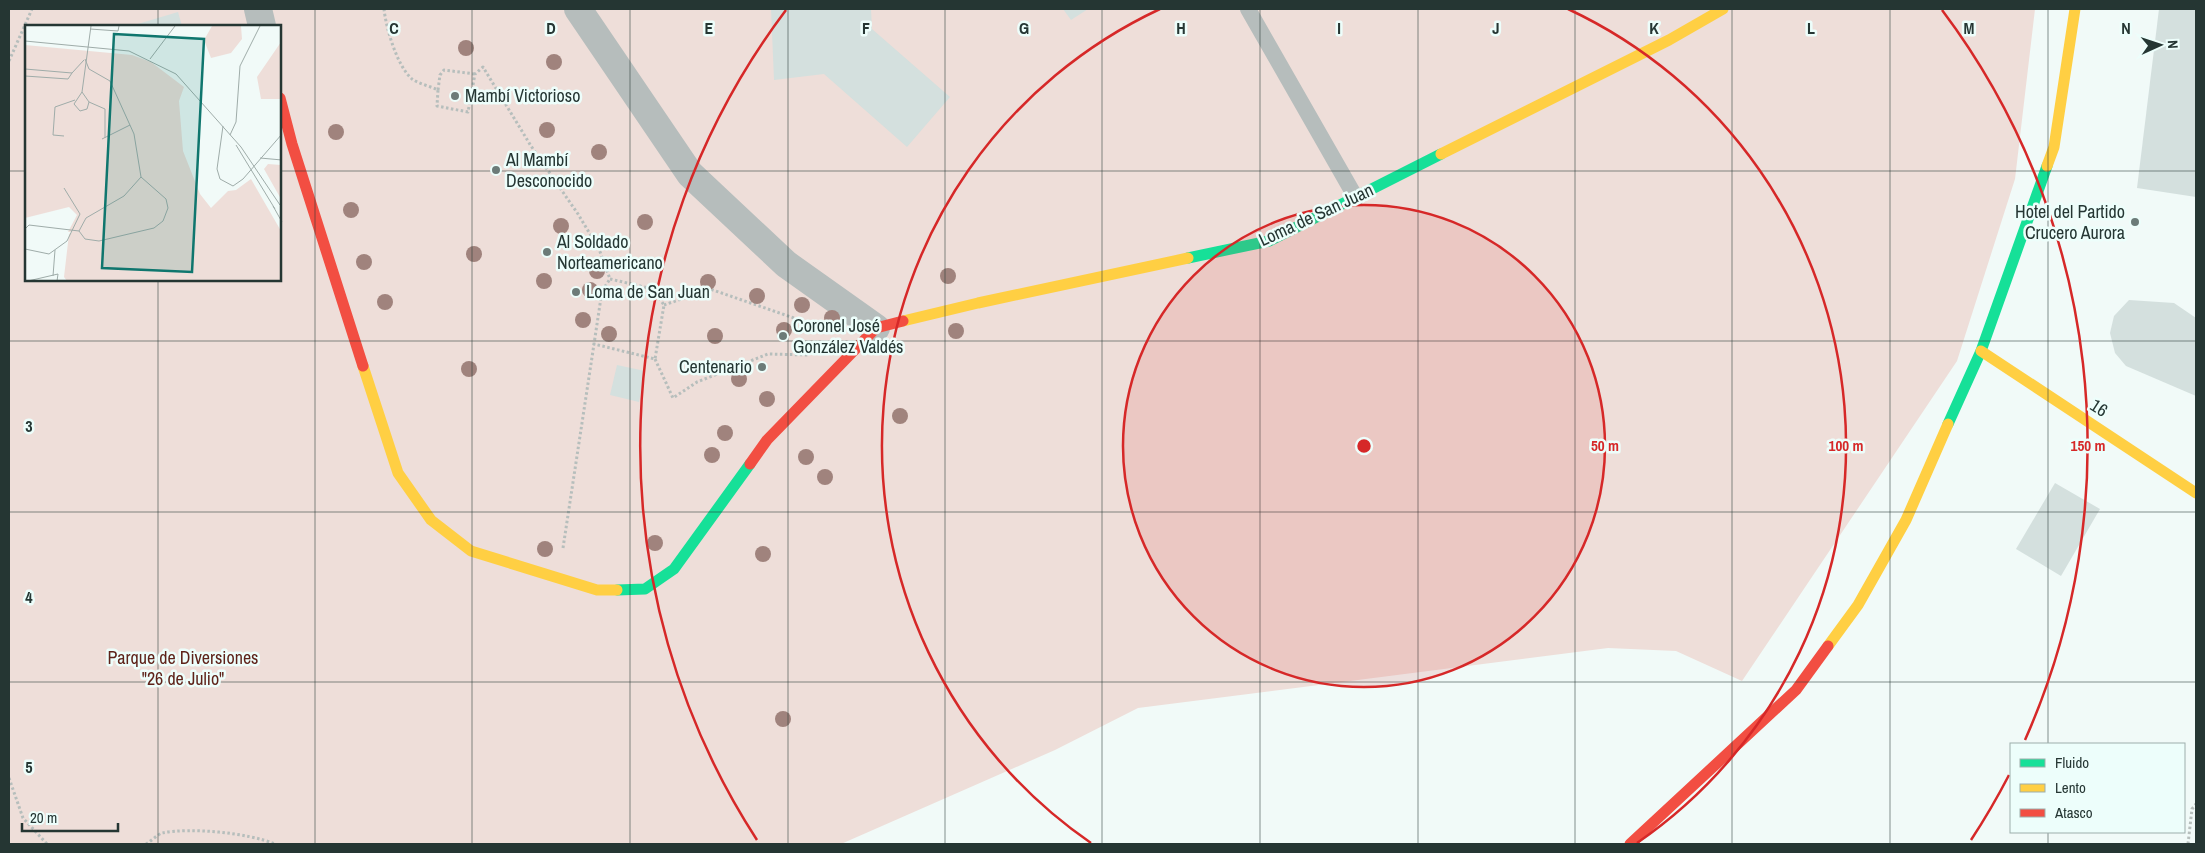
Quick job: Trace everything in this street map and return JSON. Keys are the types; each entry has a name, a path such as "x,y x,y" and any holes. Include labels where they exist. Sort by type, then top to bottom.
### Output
{"street":[{"path":"258,9 262,25"},
{"path":"281,102 292,144 398,473 431,520 471,551 597,590 645,589 674,568 767,440 876,328 786,264 690,174 578,9"},
{"name":"Loma de San Juan","path":"876,328 978,303 1269,241 1669,40 1722,9"},
{"path":"1630,844 1796,690 1858,605 1906,520 1982,351 2054,147 2075,9"},
{"name":"16","path":"1982,351 2196,493"}],"lane":[{"path":"1248,9 1356,198"}],"path":[{"path":"9,61 32,9"},
{"path":"384,9 386,26 402,65 412,79 438,90"},
{"path":"475,74 444,70 440,75 437,106 468,112 475,74 483,67 531,146 578,214 599,249 610,279"},
{"path":"610,279 653,289 664,305 655,359 674,398 697,382 768,354 814,355"},
{"path":"559,579 602,291 610,279"},
{"path":"664,305 710,289 820,327 829,328"},
{"path":"594,344 655,359"},
{"path":"9,778 23,818 47,844"},
{"path":"2188,844 2192,808 2196,804"},
{"path":"146,844 161,834 215,831 275,844"}],"green space":[{"name":"Parque de Diversiones \"26 de Julio\"","path":"9,9 2035,9 2015,179 1957,361 1742,681 1676,651 1608,648 1138,708 1055,750 841,844 9,844"}],"building":[{"path":"771,9 871,9 872,29 950,97 907,147 824,74 774,80"},
{"path":"1063,9 1088,9 1071,20"},
{"path":"2159,9 2196,9 2196,197 2137,188"},
{"path":"178,12 182,25 134,25"},
{"path":"2129,300 2174,303 2196,318 2196,396 2126,366 2115,353 2110,333 2114,316"},
{"path":"617,365 645,371 639,402 610,395"},
{"path":"2055,483 2100,509 2061,576 2016,549"}],"traffic: fast":[{"path":"1188,258 1269,241 1441,154"},
{"path":"1948,424 1981,351 2047,166"},
{"path":"617,590 645,589 674,569 750,464"}],"traffic: slow":[{"path":"1441,154 1669,40 1723,9"},
{"path":"2047,166 2054,147 2075,9"},
{"path":"903,321 1188,258"},
{"path":"1981,351 2196,493"},
{"path":"363,366 398,473 431,520 471,551 597,590 617,590"},
{"path":"1828,646 1858,605 1906,520 1948,424"}],"traffic: jam":[{"path":"281,102 292,144 363,366"},
{"path":"750,464 767,440 876,328 903,321"},
{"path":"1630,844 1796,690 1828,646"}],"place":[{"name":"Mambí Victorioso","path":"455,96"},
{"name":"Al Mambí Desconocido","path":"496,170"},
{"name":"Hotel del Partido Crucero Aurora","path":"2135,222"},
{"name":"Al Soldado Norteamericano","path":"547,252"},
{"name":"Loma de San Juan","path":"576,292"},
{"name":"Coronel José González Valdés","path":"783,336"},
{"name":"Centenario","path":"762,367"}]}
